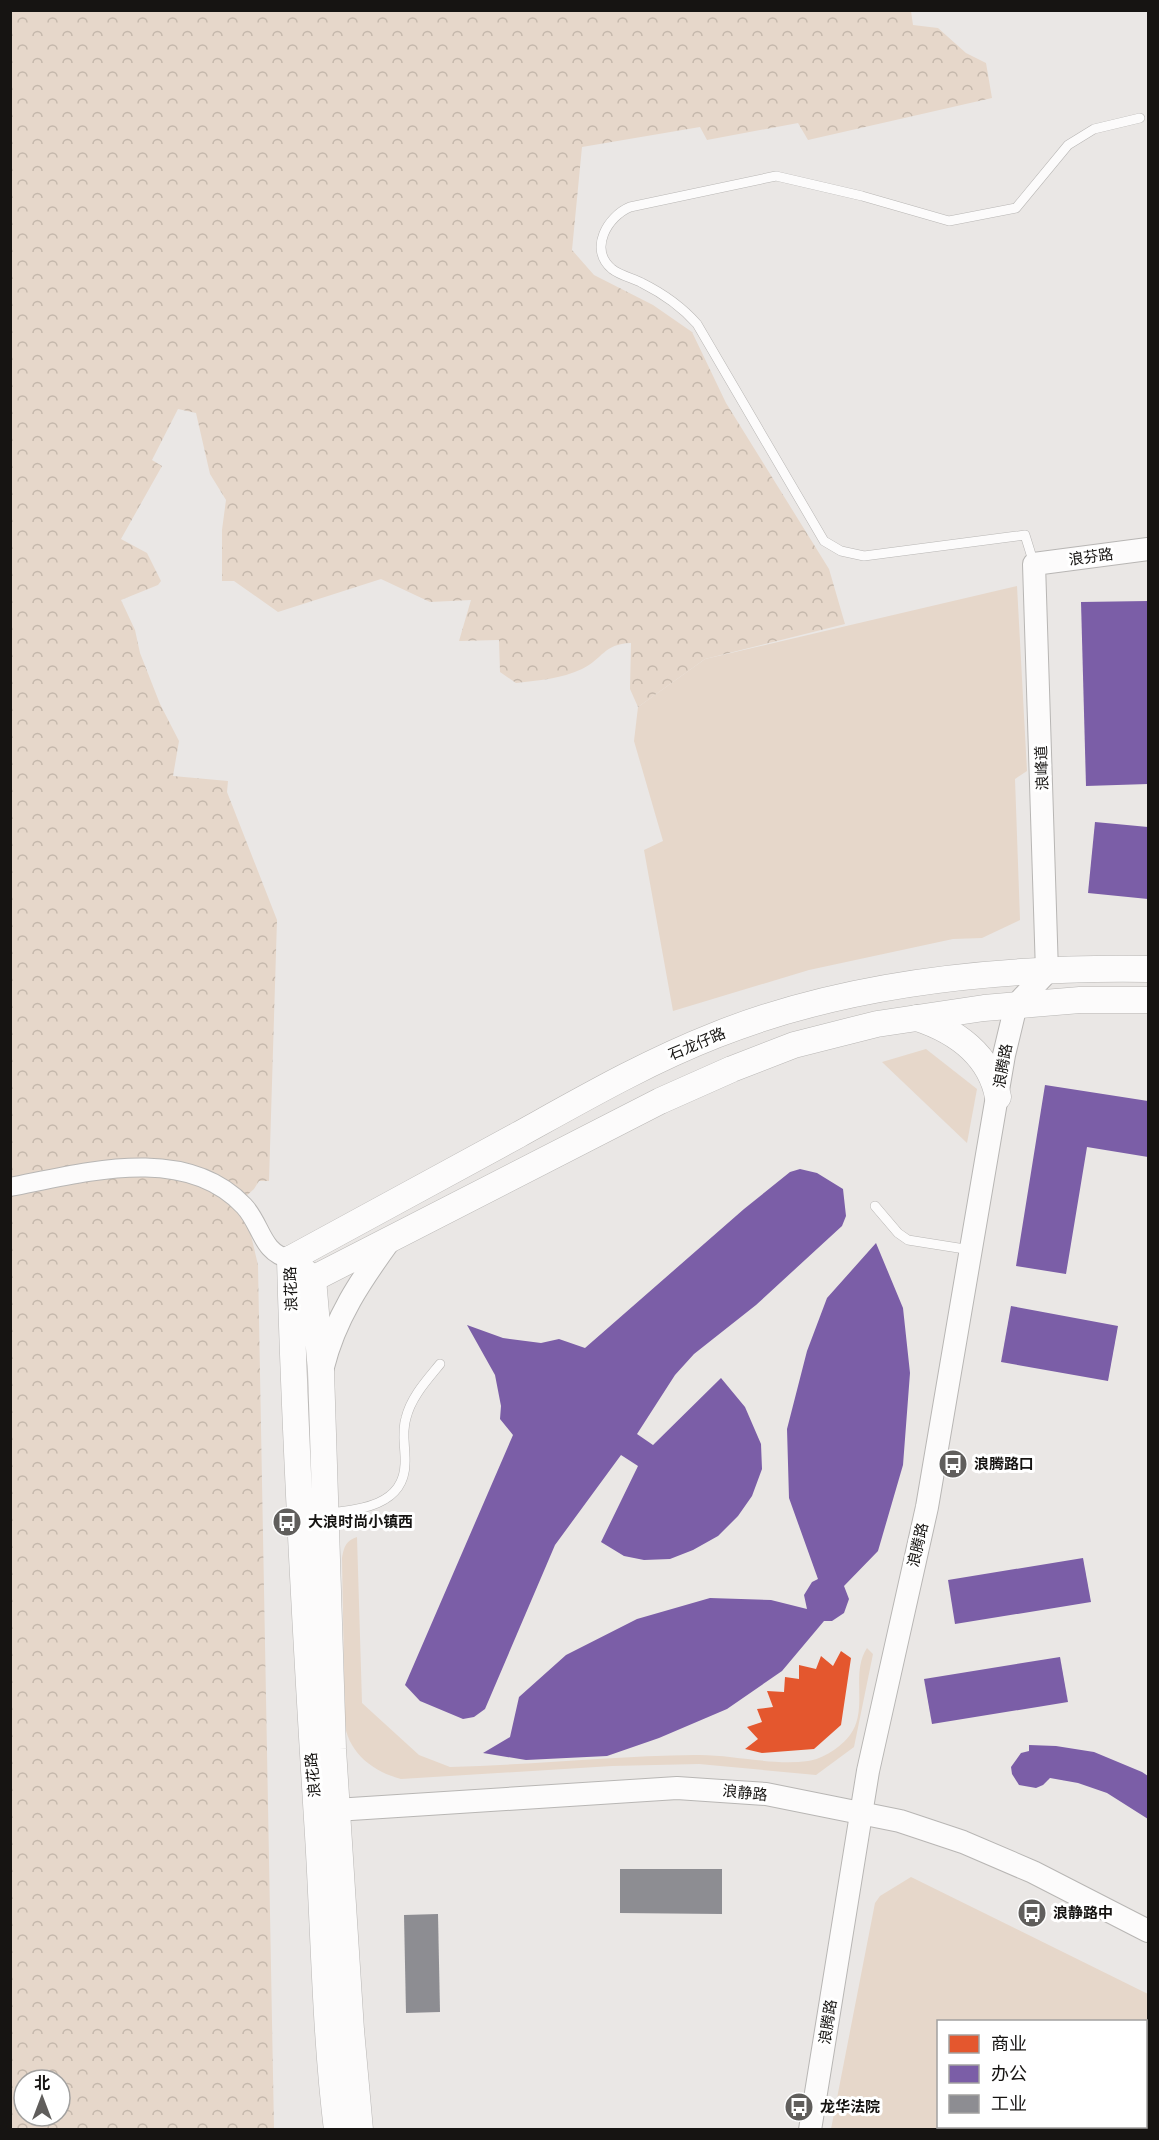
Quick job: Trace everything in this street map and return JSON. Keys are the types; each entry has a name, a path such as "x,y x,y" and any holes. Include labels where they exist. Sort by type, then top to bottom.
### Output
{"main road":[{"name":"石龙仔路","path":"290,1258 597,1092 719,1034 803,1007 860,994 972,976 1082,968 1149,969"},
{"path":"302,1285 625,1119 732,1069 825,1036 917,1018 1016,1005 1080,1000 1149,1000"},
{"path":"917,1018 953,1034 980,1056 995,1082 998,1097"},
{"name":"浪花路","path":"290,1258 302,1285 321,1371 326,1513 326,2010 337,2130"},
{"name":"浪花路","path":"302,1285 311,1750 327,1811 360,2130"}],"street":[{"name":"浪芬路","path":"1034,564 1149,549"},
{"name":"浪峰道","path":"1034,564 1047,972"},
{"path":"1016,1005 1047,972"},
{"name":"浪腾路","path":"810,2130 861,1813 927,1507 1016,1005"},
{"path":"10,1187 112,1168 160,1169 190,1175 214,1183 230,1193 252,1215 271,1251 290,1258"},
{"path":"321,1371 328,1346 343,1311 390,1240"},
{"name":"浪静路","path":"327,1811 677,1788 766,1794 900,1821 996,1854 1149,1931"}],"lane":[{"path":"1034,564 1025,535 864,556 841,551 824,541 697,324 680,307 642,283 613,270 602,250 604,227 611,219 630,207 776,176 862,196 949,221 1016,208 1068,145 1094,129 1140,118"},
{"path":"875,1206 898,1233 908,1240 971,1250"},
{"path":"326,1513 365,1508 384,1500 399,1488 405,1465 405,1420 410,1405 440,1364"}],"green space":[{"path":"11,11 911,11 913,25 938,28 966,53 986,63 992,98 808,140 798,123 707,140 700,127 582,147 572,250 594,275 653,305 692,332 726,403 829,569 845,624 705,659 638,707 630,689 631,643 614,646 589,665 566,675 516,683 500,672 499,640 459,641 471,600 430,602 381,579 278,612 234,581 222,581 222,530 226,500 210,474 196,413 178,409 152,460 162,466 121,539 147,553 161,581 158,585 121,600 135,630 140,653 160,704 179,741 173,776 228,781 227,792 277,920 269,1181 259,1181 254,1189 235,1206 250,1231 258,1265 274,2129 11,2130"},
{"path":"1017,586 1027,771 1015,779 1020,920 982,938 953,939 809,970 673,1011 644,850 663,841 634,741 638,707 705,659"},
{"path":"926,1049 977,1089 967,1143 882,1062"},
{"path":"357,1537 362,1703 419,1755 450,1767 695,1755 780,1762 814,1760 842,1744 855,1725 859,1703 860,1669 867,1648 873,1654 854,1747 816,1775 699,1764 612,1766 401,1779 391,1776 373,1767 358,1753 352,1745 345,1726 342,1558 346,1544"},
{"path":"911,1877 1148,1994 1148,2129 831,2129 875,1903 880,1896"}],"building: 商业":[{"path":"841,1651 851,1658 841,1725 814,1749 762,1753 745,1749 758,1739 747,1727 762,1722 757,1709 773,1707 767,1691 784,1692 785,1677 799,1679 799,1665 816,1669 821,1656 833,1666"}],"building: 办公":[{"path":"1148,601 1148,784 1086,786 1081,602"},
{"path":"1095,822 1148,827 1148,899 1088,893"},
{"path":"1045,1085 1148,1101 1148,1157 1087,1147 1066,1274 1016,1266"},
{"path":"800,1169 817,1173 843,1189 846,1216 842,1226 756,1305 694,1354 675,1375 637,1434 653,1445 721,1378 745,1407 761,1444 762,1469 752,1496 738,1516 718,1536 693,1550 670,1559 644,1560 624,1556 601,1542 638,1466 621,1455 555,1545 485,1709 474,1717 463,1719 420,1701 405,1685 513,1435 500,1419 501,1406 495,1375 467,1325 503,1338 541,1343 559,1339 585,1348 744,1209 790,1172"},
{"path":"876,1243 903,1308 910,1373 903,1465 878,1551 844,1586 849,1599 844,1613 832,1621 824,1621 782,1671 727,1709 659,1738 607,1756 526,1760 483,1753 510,1737 519,1697 566,1655 637,1619 710,1598 771,1600 807,1609 804,1595 812,1582 818,1579 789,1498 787,1429 807,1351 827,1298"},
{"path":"1011,1306 1118,1326 1108,1381 1001,1362"},
{"path":"1083,1558 1091,1602 955,1624 948,1580"},
{"path":"1060,1657 1068,1702 932,1724 924,1679"},
{"path":"1029,1745 1056,1746 1094,1752 1142,1772 1148,1776 1148,1819 1107,1793 1078,1783 1050,1778 1036,1788 1019,1785 1012,1774 1011,1767 1021,1753 1029,1751"}],"building: 工业":[{"path":"620,1869 722,1869 722,1914 620,1913"},
{"path":"438,1914 440,2012 406,2013 404,1915"}],"place":[{"name":"浪腾路口","path":"953,1464"},
{"name":"大浪时尚小镇西","path":"287,1522"},
{"name":"浪静路中","path":"1032,1913"},
{"name":"龙华法院","path":"799,2107"}]}
